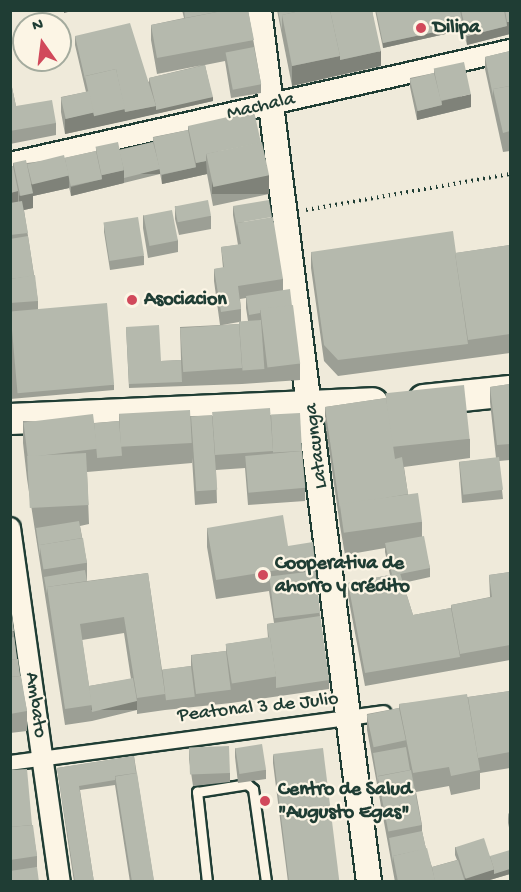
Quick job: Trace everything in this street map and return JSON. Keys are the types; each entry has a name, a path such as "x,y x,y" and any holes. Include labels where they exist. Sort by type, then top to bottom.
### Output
{"main road":[{"path":"10,419 312,406 510,391"}],"street":[{"name":"Latacunga","path":"259,10 312,406 369,882"},
{"name":"Machala","path":"10,163 510,50"},
{"name":"Ambato","path":"10,528 60,882"},
{"name":"Peatonal 3 de Julio","path":"10,763 395,711"}],"lane":[{"path":"207,882 197,792 247,784 253,789 266,882"}],"path":[{"path":"287,213 510,174"}],"building":[{"path":"184,10 227,10 185,18"},
{"path":"227,10 248,10 254,40 157,58 151,25"},
{"path":"278,10 304,10 282,15 282,30"},
{"path":"304,10 330,10 340,56 292,66 282,15"},
{"path":"330,10 372,10 381,51 340,60"},
{"name":"Dilipa","path":"376,10 460,10 463,26 383,43"},
{"path":"461,10 504,10 507,26 467,36"},
{"path":"505,10 510,10 510,22 507,22"},
{"path":"130,23 156,106 125,112 116,69 85,76 85,79 75,36"},
{"path":"254,47 261,84 233,90 226,53"},
{"path":"510,51 510,86 493,89 493,96 485,57"},
{"path":"464,62 471,94 441,101 434,68"},
{"path":"205,65 213,97 156,110 149,78"},
{"path":"116,69 125,109 94,116 85,76"},
{"path":"434,73 442,105 418,111 410,79"},
{"path":"10,78 16,106 52,100 56,123 10,131"},
{"path":"510,86 510,131 503,133 493,89"},
{"path":"89,91 94,112 66,119 61,98"},
{"path":"254,111 261,143 206,154 206,161 196,163 188,126"},
{"path":"188,130 196,167 161,175 153,137"},
{"path":"118,142 124,170 102,175 96,147"},
{"path":"153,142 160,169 124,178 119,150"},
{"path":"262,142 269,175 213,187 206,154"},
{"path":"96,151 102,179 71,186 65,158"},
{"path":"64,155 69,175 32,185 27,164"},
{"path":"26,160 33,193 20,196 13,163"},
{"path":"10,166 13,166 18,191 10,193"},
{"path":"208,200 211,216 178,222 175,206"},
{"path":"269,200 272,217 237,223 237,227 233,206"},
{"path":"22,201 28,233 10,235 10,203"},
{"path":"172,210 178,240 149,246 144,216"},
{"path":"138,217 144,256 110,261 103,222"},
{"path":"273,217 283,279 238,286 241,309 221,312 214,269 224,267 221,247 241,244 237,223"},
{"path":"453,231 468,344 338,360 324,345 311,252"},
{"path":"28,236 34,276 10,279 10,239"},
{"path":"510,245 510,334 468,340 455,253"},
{"path":"35,275 38,301 10,303 10,279"},
{"path":"290,289 292,306 260,310 260,313 249,315 246,296"},
{"path":"107,303 114,385 18,393 10,311"},
{"path":"293,305 300,364 267,368 260,309"},
{"path":"261,320 264,369 242,370 239,322"},
{"path":"239,324 242,368 183,372 180,328"},
{"path":"159,325 161,361 181,360 182,382 129,384 126,327"},
{"path":"510,384 510,444 497,445 490,387"},
{"path":"464,385 470,439 391,447 385,393"},
{"path":"386,398 395,459 402,457 408,494 340,506 340,510 325,407"},
{"path":"270,408 273,451 215,455 212,412"},
{"path":"190,410 192,443 121,447 119,414"},
{"path":"300,413 302,451 273,452 271,415"},
{"path":"93,414 97,449 28,457 24,423"},
{"path":"212,415 217,490 196,491 191,416"},
{"path":"119,421 122,456 97,458 94,423"},
{"path":"302,451 305,488 248,493 245,456"},
{"path":"86,453 89,505 30,508 27,456"},
{"path":"499,457 503,490 463,495 459,462"},
{"path":"418,493 422,522 344,533 340,504"},
{"path":"283,515 288,546 313,542 315,564 216,580 207,528"},
{"path":"79,521 82,538 40,545 40,556 36,528"},
{"path":"424,536 430,568 392,575 385,543"},
{"path":"83,538 87,563 43,570 40,545"},
{"path":"85,570 87,581 47,587 47,594 44,577"},
{"path":"315,571 320,613 274,618 269,577"},
{"path":"510,572 510,645 460,654 451,605 492,597 489,575"},
{"path":"148,573 165,694 137,698 124,617 80,624 92,705 65,709 47,587"},
{"path":"400,573 413,615 451,608 460,657 365,673 348,583"},
{"path":"10,601 14,631 10,631"},
{"path":"320,616 329,680 276,688 267,624"},
{"path":"14,637 17,659 10,660 10,638"},
{"path":"270,637 276,677 232,684 226,644"},
{"path":"226,651 231,690 196,694 191,655"},
{"path":"18,659 20,676 10,677 10,660"},
{"path":"191,666 195,697 166,700 162,670"},
{"path":"21,676 27,711 10,714 10,677"},
{"path":"133,678 137,701 92,712 89,686"},
{"path":"510,691 510,752 478,758 468,697"},
{"path":"467,694 480,770 451,776 449,767 413,773 399,704"},
{"path":"399,708 406,740 374,747 367,715"},
{"path":"262,744 266,770 239,774 235,748"},
{"path":"229,746 230,773 190,774 189,747"},
{"path":"406,747 410,770 378,776 378,783 373,753"},
{"path":"323,748 339,882 289,882 273,754"},
{"path":"134,756 136,773 115,776 115,780 79,786 94,882 75,882 57,768"},
{"path":"27,769 32,825 10,827 10,770"},
{"path":"411,770 422,825 388,831 378,776"},
{"path":"137,773 154,882 132,882 115,776"},
{"path":"33,825 37,856 10,860 10,827"},
{"path":"422,831 426,849 393,856 393,862 389,838"},
{"path":"484,838 494,869 466,879 455,847"},
{"path":"427,848 435,880 398,882 393,856"},
{"path":"510,850 510,869 494,874 490,856"},
{"path":"458,860 465,882 435,882 432,867"},
{"path":"37,867 39,882 10,882 10,871"}],"place":[{"name":"Dilipa","path":"421,28"},
{"name":"Asociacion","path":"132,300"},
{"name":"Cooperativa de ahorro y crédito","path":"263,575"},
{"name":"Centro de Salud \"Augusto Egas\"","path":"265,801"}]}
